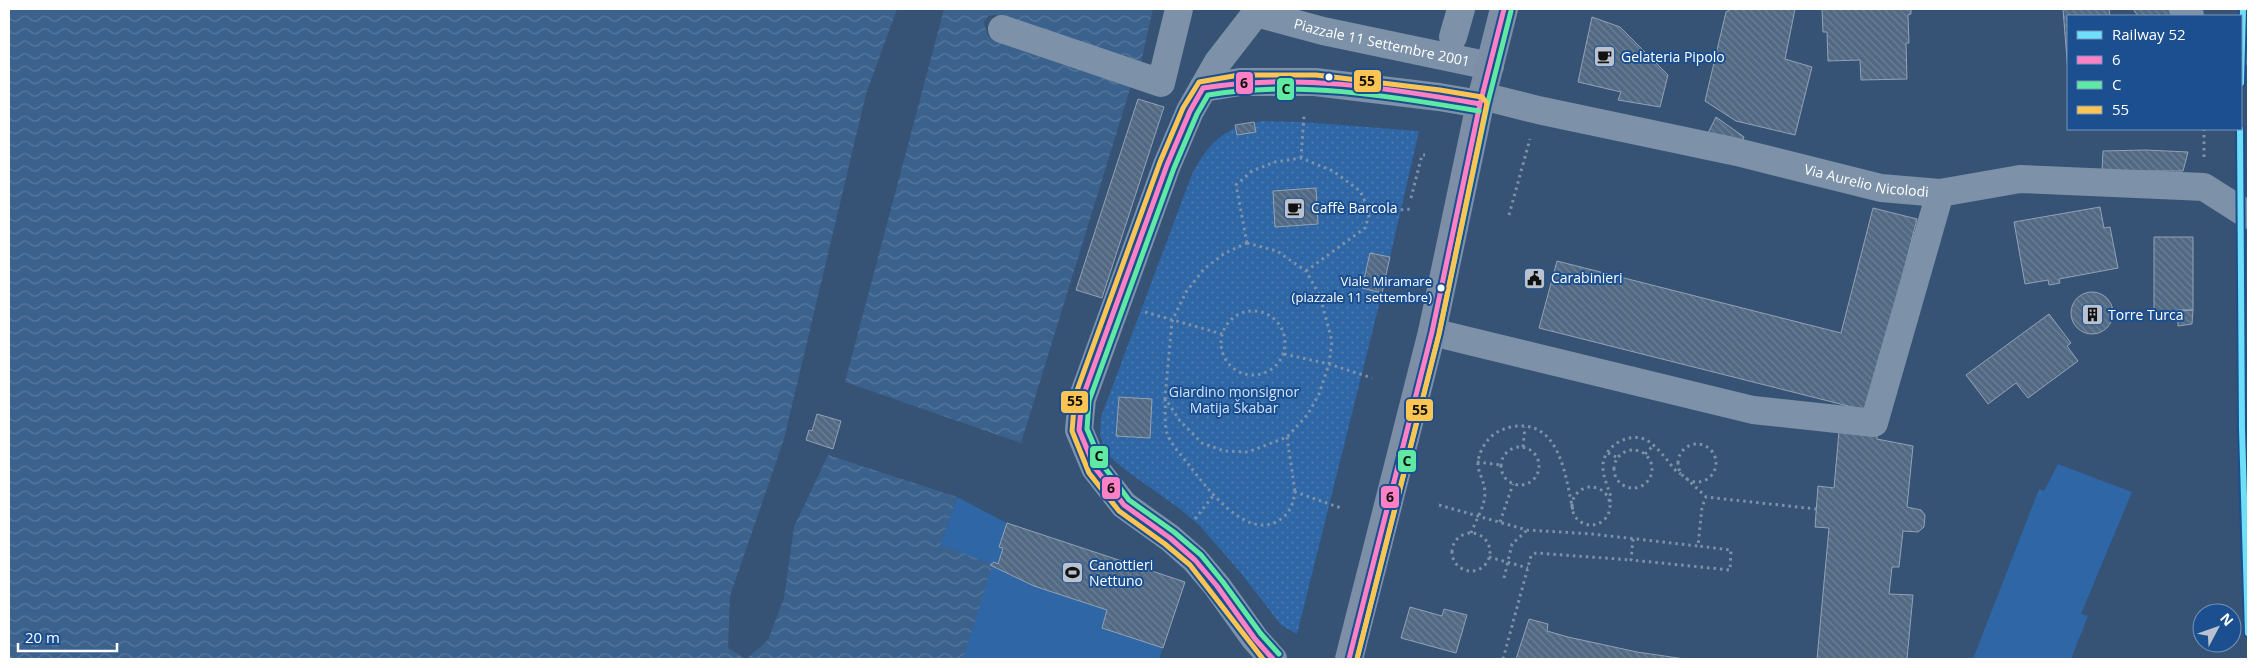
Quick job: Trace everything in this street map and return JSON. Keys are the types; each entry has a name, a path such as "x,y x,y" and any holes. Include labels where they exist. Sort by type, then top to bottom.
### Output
{"main road":[{"path":"1349,659 1432,332 1481,100 1504,9"}],"street":[{"path":"1002,29 1160,83 1179,9"},
{"name":"Piazzale 11 Settembre 2001","path":"1454,37 1461,9"},
{"name":"Piazzale 11 Settembre 2001","path":"1203,88 1235,38 1256,13 1323,31 1490,66"},
{"path":"1273,659 1255,639 1218,586 1195,560 1170,538 1124,505 1095,468 1079,430 1082,399 1167,165 1190,111 1203,88 1240,82 1315,82 1439,97 1481,100"},
{"name":"Via Aurelio Nicolodi","path":"1481,100 1538,110 1737,152 1881,188 1940,193 2020,180 2182,186 2204,188 2248,215"},
{"path":"1432,332 1753,410 1874,423 1940,193"}],"path":[{"path":"1509,215 1538,110"},
{"path":"1302,158 1304,116"},
{"path":"1411,198 1422,154 1425,155"},
{"path":"1247,243 1236,185 1252,171 1275,162 1302,158 1333,171 1360,191 1370,212 1365,228 1306,271"},
{"path":"1370,212 1412,209"},
{"path":"1165,398 1180,421 1202,443 1224,450 1248,452 1287,437 1308,414 1319,394 1329,364 1332,341 1320,296 1306,271 1277,251 1247,243 1225,253 1204,269 1186,292 1172,320 1165,398 1167,433 1213,496 1243,519 1255,525 1268,526 1283,518 1293,507 1295,492 1287,437"},
{"path":"1144,312 1222,334"},
{"path":"1242,312 1263,312 1279,324 1286,344 1284,354 1278,364 1270,371 1259,375 1248,375 1238,372 1226,360 1220,345 1222,334 1226,325 1233,317 1242,312"},
{"path":"1284,354 1329,364 1372,378"},
{"path":"1471,532 1484,503 1485,493 1478,472 1477,462 1490,437 1500,430 1513,426 1525,427 1546,435 1554,444 1560,457 1573,511 1580,521 1592,525 1604,520 1608,515 1611,497 1603,466 1608,453 1623,438 1634,437 1646,440 1654,446 1677,472 1706,497 1816,509"},
{"path":"1523,447 1525,427"},
{"path":"1681,474 1678,462 1682,452 1692,445 1709,448 1713,453 1716,466 1710,477 1698,482 1686,478"},
{"path":"1645,454 1654,446"},
{"path":"1523,447 1536,456 1539,469 1533,480 1527,484 1513,484 1504,476 1501,465 1502,459 1509,450 1523,447"},
{"path":"1634,450 1645,454 1652,465 1650,478 1641,487 1628,488 1617,479 1614,468 1618,458 1623,453 1634,450"},
{"path":"1608,453 1618,458"},
{"path":"1477,462 1501,465"},
{"path":"1500,522 1513,484"},
{"path":"1573,511 1573,499 1576,494 1586,488 1598,488 1603,491 1610,502"},
{"path":"1295,492 1341,508"},
{"path":"1191,525 1213,496"},
{"path":"1698,546 1702,508 1706,497"},
{"path":"1439,506 1478,515 1527,530 1592,534 1731,550 1730,570 1542,552 1536,553 1531,556 1503,659"},
{"path":"1592,525 1592,534"},
{"path":"1504,578 1512,544 1527,530"},
{"path":"1471,532 1477,533 1486,542 1489,548 1489,557 1484,566 1471,571 1464,570 1454,562 1451,550 1456,540 1465,533 1471,532"},
{"path":"1631,560 1633,539"},
{"path":"1489,557 1528,568"}],"green space":[{"name":"Giardino monsignor Matija Škabar","path":"1261,121 1303,122 1419,131 1390,257 1370,253 1362,288 1382,293 1297,634 1281,625 1240,572 1200,526 1107,454 1100,435 1101,417 1192,174 1205,153 1219,138 1237,128"},
{"path":"2058,464 2132,492 2081,614 2088,616 2071,659 1973,659 2039,489 2044,491"},
{"name":"Canottieri Nettuno","path":"957,497 1007,523 1185,582 1159,659 963,659 940,545"}],"water":[{"path":"9,9 897,9 866,94 784,439 730,596 728,648 746,659 9,659"},
{"path":"944,9 1153,9 1141,62 996,15 988,16 984,23 988,36 1131,86 1021,443 845,382"},
{"path":"828,455 957,497 940,545 993,564 963,659 746,659 768,640 784,598 794,527"}],"building":[{"path":"1731,9 1795,9 1785,59 1812,67 1795,135 1736,121 1705,101 1726,12"},
{"path":"1822,9 1911,9 1911,14 1908,15 1909,43 1906,43 1907,79 1861,80 1860,60 1828,61 1827,32 1823,32"},
{"path":"2063,9 2109,9 2110,15 2067,15 2067,60"},
{"path":"2133,9 2168,9 2174,15 2137,15"},
{"path":"1592,17 1620,27 1668,75 1660,107 1618,100 1621,92 1578,82"},
{"path":"1138,99 1164,107 1102,298 1076,290"},
{"path":"1716,117 1744,137 1743,140 1708,133"},
{"path":"1254,122 1256,132 1237,135 1235,125"},
{"path":"2103,151 2188,152 2183,171 2102,171"},
{"name":"Caffè Barcola","path":"1316,188 1318,224 1275,227 1273,191"},
{"path":"2100,207 2104,228 2110,227 2118,268 2059,279 2060,283 2049,285 2048,280 2025,284 2014,222"},
{"path":"1873,208 1917,219 1868,411 1539,328 1557,261 1841,333"},
{"path":"2154,237 2193,237 2193,310 2154,313"},
{"path":"1370,253 1390,257 1382,293 1362,288"},
{"name":"Torre Turca","path":"2092,292 2107,298 2113,313 2107,328 2092,334 2077,328 2071,313 2077,298"},
{"path":"2178,310 2193,310 2192,324 2178,326"},
{"path":"2049,314 2071,343 2067,346 2078,361 2028,398 2016,383 1988,404 1966,375"},
{"path":"1119,397 1152,399 1150,438 1116,436"},
{"path":"817,414 841,421 833,449 806,440 809,430 812,431"},
{"path":"1839,431 1877,434 1877,439 1913,446 1907,507 1921,510 1925,515 1924,527 1918,532 1903,531 1899,567 1892,567 1889,594 1913,595 1907,659 1817,659 1829,528 1815,527 1818,486 1834,488"},
{"path":"1007,523 1185,582 1163,648 1102,628 1107,610 1034,586 990,565 994,562 998,564 1003,548 999,547"},
{"path":"1410,607 1442,616 1444,609 1467,615 1456,653 1401,638"},
{"path":"1529,619 1548,624 1547,631 1568,637 1637,652 1685,659 1516,659"}],"rail line":[{"name":"52","path":"2242,46 2243,9"},
{"name":"52","path":"2240,130 2242,429 2248,633"}],"transit line":[{"name":"6","path":"1349,659 1432,332 1480,104 1504,9"},
{"name":"C","path":"1357,659 1439,334 1487,106 1511,11"},
{"name":"55","path":"1263,659 1190,565 1165,544 1119,511 1089,473 1072,431 1075,396 1160,162 1183,108 1199,82 1239,75 1316,75 1440,90 1482,97 1487,103 1439,334 1357,659"},
{"name":"6","path":"1273,659 1255,639 1217,586 1195,560 1170,538 1124,505 1095,468 1079,430 1082,399 1167,165 1190,111 1203,88 1272,82 1342,84 1480,104"},
{"name":"C","path":"1279,654 1261,634 1201,555 1174,532 1129,500 1102,464 1087,429 1089,401 1174,168 1197,114 1208,95 1275,89 1344,92 1378,95 1479,111"}],"place":[{"name":"Gelateria Pipolo","path":"1605,57"},
{"name":"Caffè Barcola","path":"1295,208"},
{"name":"Carabinieri","path":"1535,278"},
{"name":"Viale Miramare (piazzale 11 settembre)","path":"1441,288"},
{"name":"Torre Turca","path":"2092,315"},
{"name":"Canottieri Nettuno","path":"1073,573"}]}
